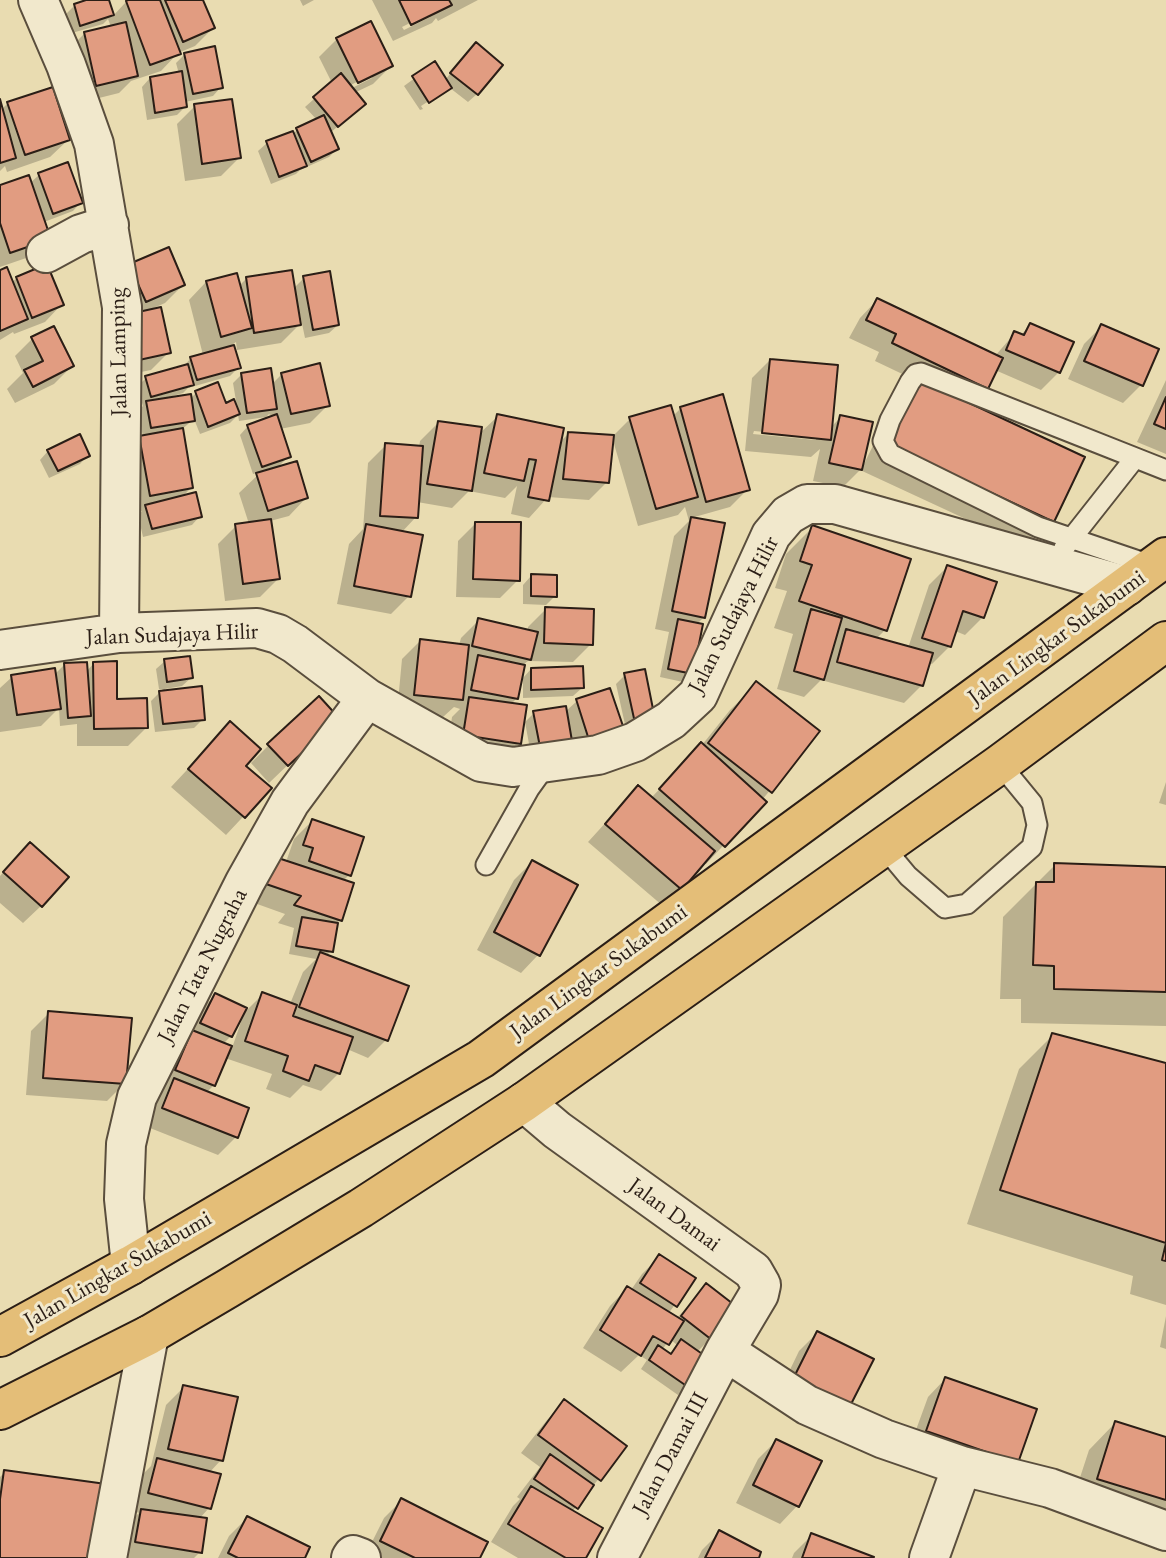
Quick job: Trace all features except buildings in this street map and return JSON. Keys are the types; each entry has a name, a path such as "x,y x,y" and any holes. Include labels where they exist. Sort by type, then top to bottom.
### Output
{"main road":[{"name":"Jalan Lingkar Sukabumi","path":"0,1337 131,1265 481,1059 1149,570"},
{"path":"0,1410 149,1335 361,1208 524,1102 1000,764 1166,640"}],"street":[{"name":"Jalan Lamping","path":"38,0 66,65 94,144 122,307 119,633"},
{"path":"46,253 81,234 108,225"},
{"name":"Jalan Sudajaya Hilir","path":"0,650 119,633 257,628 278,634 295,644 367,698 481,762 513,767 598,755 635,742 671,720 698,695 771,536 788,515 807,504 835,504 1149,570"},
{"name":"Jalan Tata Nugraha","path":"131,1265 124,1199 127,1144 137,1097 245,882 290,802 367,698"},
{"name":"Jalan Damai","path":"524,1102 557,1130 758,1278 759,1294 725,1351"},
{"path":"107,1558 149,1335"},
{"path":"725,1351 807,1405 884,1439 962,1466 1050,1488 1166,1531"},
{"name":"Jalan Damai III","path":"617,1558 725,1351"},
{"path":"929,1558 962,1466"},
{"path":"351,1558 353,1555 361,1558"}],"lane":[{"path":"1135,458 1061,552 1038,527 891,454 883,441 890,420 910,382 916,374 921,373 1166,470"},
{"path":"486,865 529,789 547,763"},
{"path":"883,846 908,876 944,908 967,904 1032,847 1037,825 1032,803 1000,764"}]}
